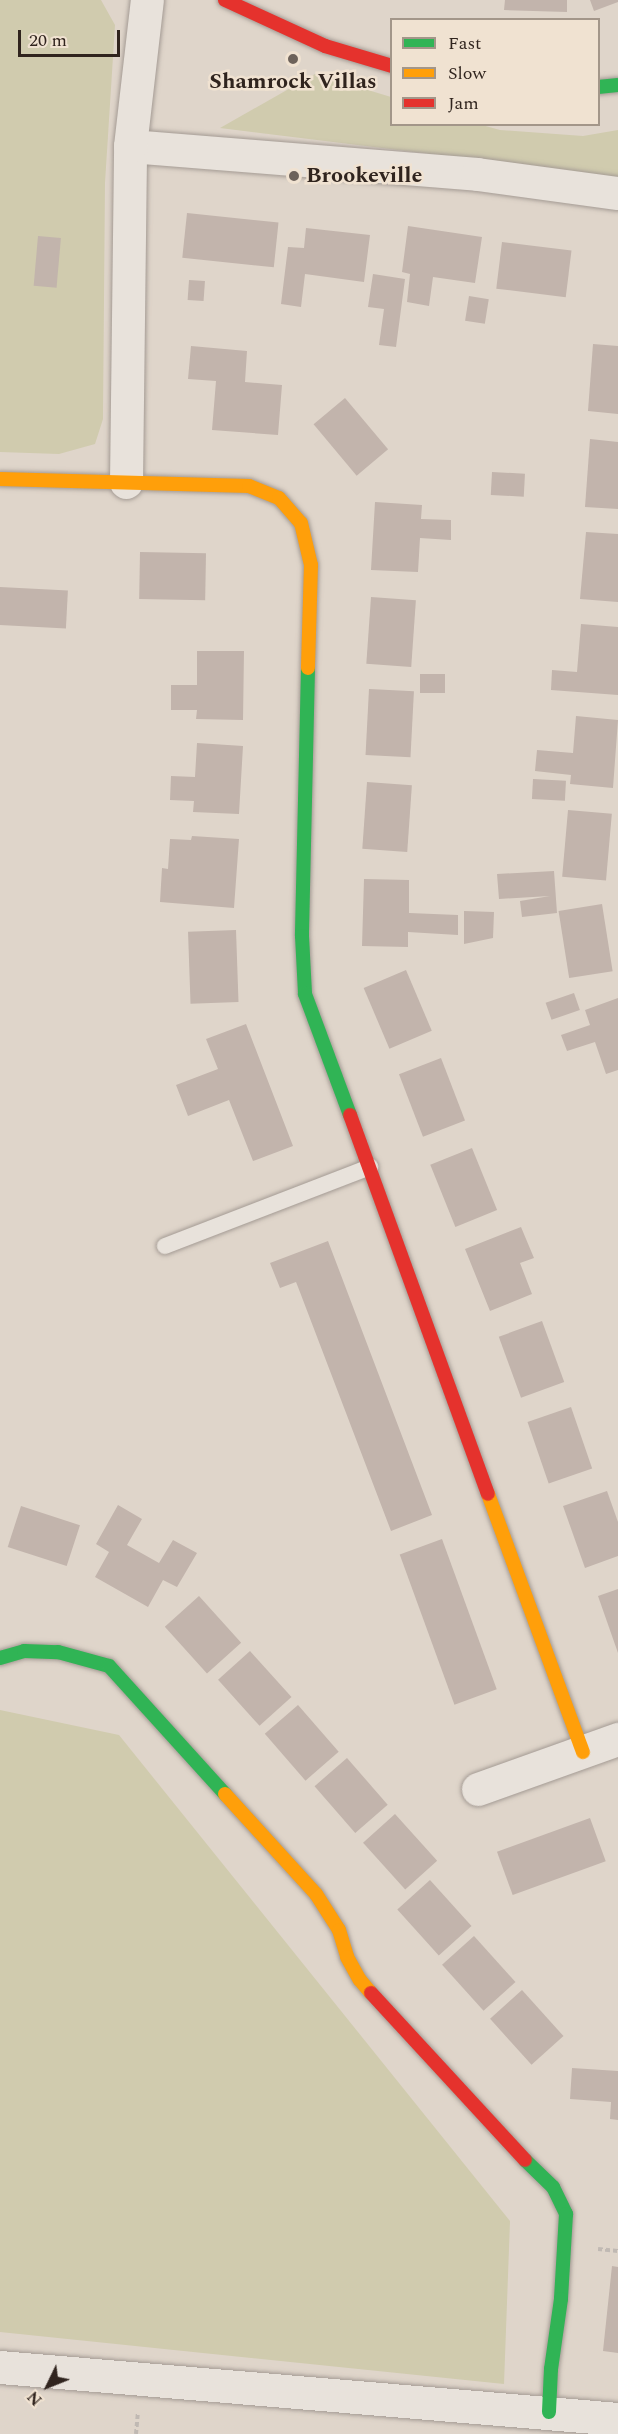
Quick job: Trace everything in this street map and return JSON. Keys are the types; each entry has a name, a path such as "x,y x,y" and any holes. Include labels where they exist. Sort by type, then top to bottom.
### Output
{"street":[{"path":"126,482 130,146 147,0"},
{"path":"225,0 325,45 390,65"},
{"path":"600,87 618,85"},
{"path":"130,146 477,174 618,193"},
{"path":"0,479 249,486 279,498 301,523 311,565 302,936 305,994 583,1752"},
{"path":"0,1658 24,1651 58,1652 109,1666 316,1894 339,1930 347,1957 360,1980 514,2150 553,2187 566,2214 549,2412"},
{"path":"478,1789 618,1739"},
{"path":"0,2367 463,2420 549,2412 618,2419"}],"lane":[{"path":"165,1246 370,1167"}],"shaded area":[{"path":"0,0 101,0 115,25 105,183 103,419 95,444 59,454 0,452"},
{"path":"315,74 390,97 390,126 486,126 500,130 583,136 618,130 618,177 220,128"},
{"path":"0,1710 119,1735 510,2221 504,2384 0,2332"}],"building":[{"path":"505,0 567,0 567,12 504,10"},
{"path":"590,0 618,0 618,2 594,11"},
{"path":"187,213 278,223 274,267 182,258"},
{"path":"408,226 482,237 475,283 433,277 429,306 407,302 410,274 402,272"},
{"path":"306,228 370,235 364,282 305,274 301,307 281,304 288,247 304,248"},
{"path":"38,236 61,238 57,288 34,286"},
{"path":"502,242 571,251 566,297 496,289"},
{"path":"373,274 405,279 396,347 379,345 384,309 368,307"},
{"path":"189,280 205,281 204,301 188,300"},
{"path":"469,296 489,299 485,324 465,321"},
{"path":"593,344 618,346 618,414 588,411"},
{"path":"191,346 247,351 245,382 282,385 278,435 212,430 216,381 188,379"},
{"path":"345,398 388,449 357,476 314,424"},
{"path":"590,439 618,442 618,509 585,507"},
{"path":"492,472 525,474 524,497 491,495"},
{"path":"375,502 422,505 421,519 451,520 451,540 420,538 418,572 371,570"},
{"path":"586,532 618,534 618,602 580,599"},
{"path":"140,552 206,553 205,600 139,599"},
{"path":"0,587 68,591 66,629 0,625"},
{"path":"371,597 416,600 411,667 366,664"},
{"path":"581,624 618,627 618,695 551,690 552,670 577,672"},
{"path":"197,651 244,651 243,720 196,719 197,710 171,710 171,685 197,685"},
{"path":"420,674 445,674 445,693 420,693"},
{"path":"369,689 414,691 410,757 366,755"},
{"path":"576,716 618,720 613,788 570,784 571,775 535,771 537,750 573,753"},
{"path":"197,743 243,746 239,814 193,812 194,801 170,800 171,776 195,777"},
{"path":"533,779 566,781 565,801 532,799"},
{"path":"367,782 412,785 407,852 362,849"},
{"path":"568,810 612,814 606,881 562,877"},
{"path":"192,836 239,839 234,908 160,902 162,868 168,869 170,839 191,840"},
{"path":"554,871 557,913 522,917 520,901 550,896 499,899 497,874"},
{"path":"364,879 409,880 409,913 458,915 458,935 408,932 408,947 362,946"},
{"path":"602,904 613,971 569,978 559,911"},
{"path":"464,911 494,912 493,938 464,944"},
{"path":"236,930 239,1002 191,1004 188,932"},
{"path":"406,970 432,1031 389,1049 364,988"},
{"path":"574,993 580,1010 551,1020 546,1003"},
{"path":"618,998 618,1070 606,1074 595,1042 567,1051 561,1035 590,1025 585,1010"},
{"path":"246,1024 293,1146 253,1161 229,1100 188,1116 176,1085 218,1069 206,1039"},
{"path":"441,1058 465,1121 423,1137 399,1074"},
{"path":"472,1148 497,1210 455,1227 430,1165"},
{"path":"521,1227 534,1258 520,1263 532,1294 490,1311 465,1249"},
{"path":"328,1241 432,1515 391,1531 296,1282 280,1288 270,1263"},
{"path":"542,1321 564,1382 521,1398 499,1337"},
{"path":"571,1407 592,1468 549,1483 528,1422"},
{"path":"607,1491 618,1522 618,1556 585,1568 563,1506"},
{"path":"118,1505 142,1519 127,1545 159,1563 173,1540 197,1553 177,1587 163,1580 148,1607 95,1577 109,1552 96,1544"},
{"path":"21,1506 80,1525 67,1566 8,1547"},
{"path":"442,1539 497,1689 454,1705 400,1554"},
{"path":"618,1589 618,1653 598,1596"},
{"path":"199,1596 241,1643 207,1674 165,1627"},
{"path":"250,1651 291,1697 260,1726 218,1680"},
{"path":"298,1705 339,1752 305,1781 265,1734"},
{"path":"347,1758 388,1805 355,1833 315,1786"},
{"path":"395,1814 437,1861 405,1890 363,1843"},
{"path":"590,1818 606,1861 513,1895 497,1852"},
{"path":"430,1880 471,1926 439,1956 397,1909"},
{"path":"474,1936 515,1982 484,2011 442,1965"},
{"path":"522,1990 563,2036 532,2065 490,2019"},
{"path":"572,2068 618,2071 618,2120 610,2119 611,2102 570,2099"},
{"path":"612,2266 618,2267 618,2353 603,2351"}],"traffic: fast":[{"path":"600,87 618,85"},
{"path":"308,668 302,936 305,994 350,1115"},
{"path":"0,1658 24,1651 58,1652 109,1666 225,1794"},
{"path":"525,2160 553,2187 566,2214 561,2299 551,2369 549,2412"}],"traffic: slow":[{"path":"0,479 249,486 279,498 301,523 311,565 308,668"},
{"path":"488,1494 583,1752"},
{"path":"225,1794 316,1894 339,1930 347,1957 360,1980 371,1993"}],"traffic: jam":[{"path":"225,0 325,46 390,65"},
{"path":"350,1115 488,1494"},
{"path":"371,1993 525,2160"}],"place":[{"name":"Shamrock Villas","path":"293,59"},
{"name":"Brookeville","path":"294,176"}]}
